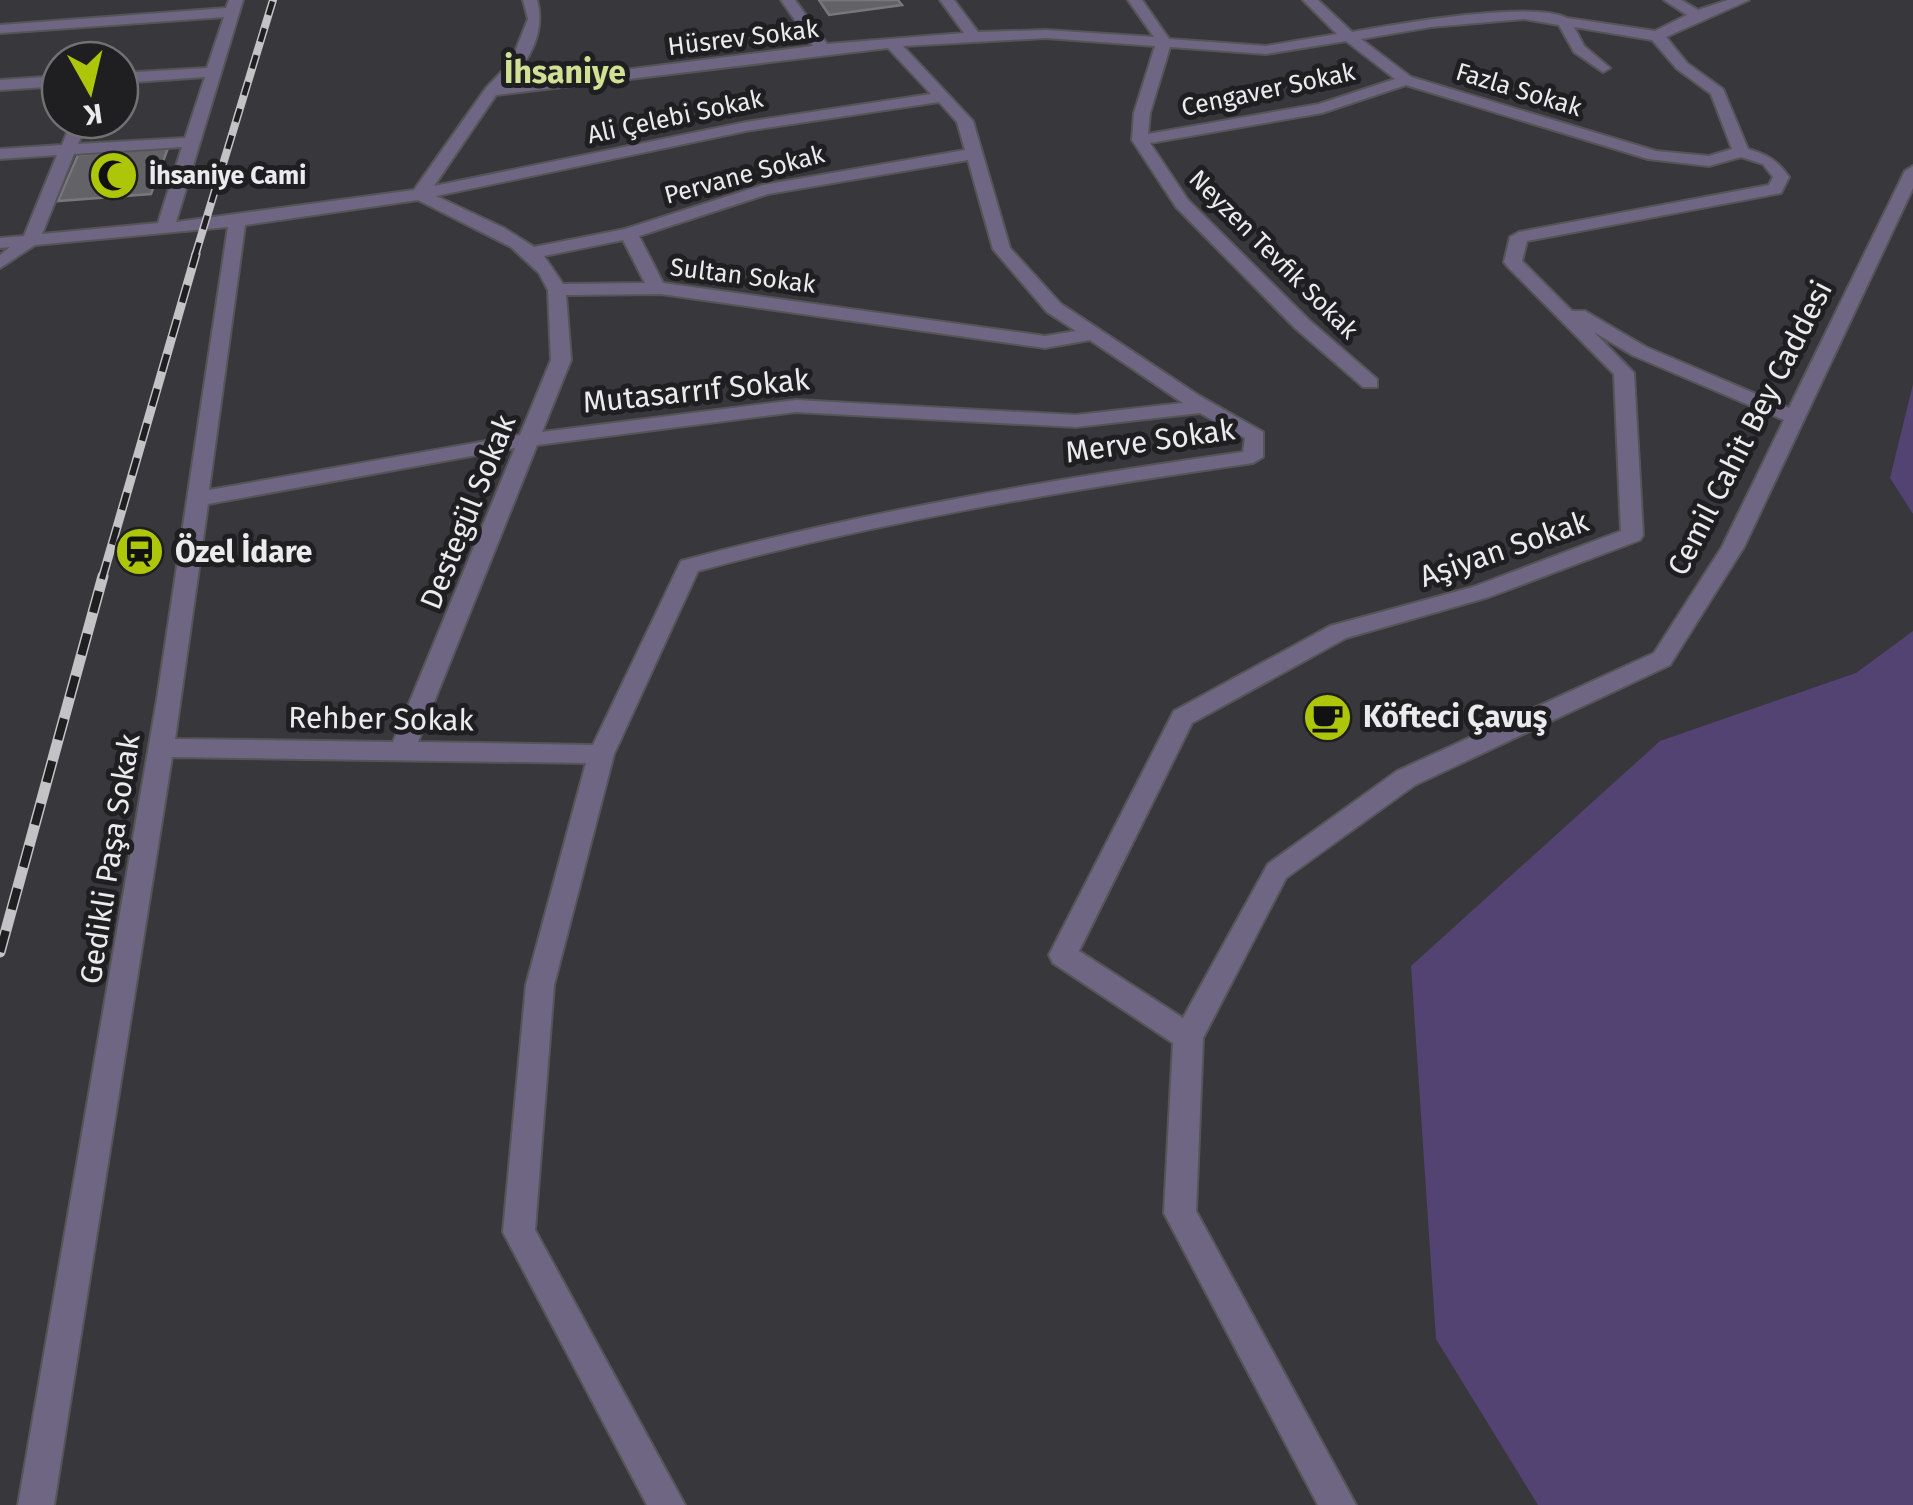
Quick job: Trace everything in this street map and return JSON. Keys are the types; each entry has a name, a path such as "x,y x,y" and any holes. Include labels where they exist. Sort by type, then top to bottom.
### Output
{"street":[{"path":"530,0 535,19 518,64 491,92 420,194 531,253 550,272 557,290"},
{"path":"788,0 823,49"},
{"path":"948,0 974,36"},
{"path":"1135,0 1164,42 1142,113 1140,140"},
{"name":"Fazla Sokak","path":"1310,0 1348,36 1406,80 1654,156 1709,160 1741,152"},
{"path":"1523,0 1565,22 1569,37 1585,58 1603,68"},
{"path":"1671,0 1697,15"},
{"path":"1741,152 1718,92 1682,66 1657,36 1697,15 1742,0"},
{"path":"0,29 34,20 234,6 165,229"},
{"name":"Hüsrev Sokak","path":"491,92 823,49 974,36 1046,34 1266,50 1524,15 1657,36"},
{"name":"Merve Sokak","path":"601,754 690,566 808,534 1042,488 1253,457 1256,436 1054,308 1002,249 965,121 891,42"},
{"path":"140,77 213,72"},
{"name":"Cengaver Sokak","path":"1140,140 1322,108 1406,80"},
{"path":"0,85 40,82"},
{"name":"Ali Çelebi Sokak","path":"0,242 237,223 420,194 849,106 942,97"},
{"path":"0,263 31,240 72,140"},
{"name":"Neyzen Tevfik Sokak","path":"1140,140 1182,203 1302,324 1370,383"},
{"path":"0,154 192,142"},
{"name":"Aşiyan Sokak","path":"1188,1037 1062,956 1182,717 1338,632 1481,592 1632,536 1624,373 1513,262 1519,236 1775,189 1781,176 1769,160 1741,152"},
{"name":"Pervane Sokak","path":"531,253 629,234 763,190 821,176 973,154"},
{"name":"Cemil Cahit Bey Caddesi","path":"1338,1505 1180,1212 1188,1037 1277,870 1406,778 1662,659 1733,547 1913,171"},
{"name":"Gedikli Paşa Sokak","path":"36,1505 161,748 237,223"},
{"path":"629,234 657,288"},
{"name":"Sultan Sokak","path":"557,290 657,288 1044,342 1092,334"},
{"name":"Destegül Sokak","path":"402,752 561,360 557,290"},
{"path":"1542,294 1638,351 1795,418"},
{"name":"Mutasarrıf Sokak","path":"197,499 532,438 796,406 1076,422 1206,406"},
{"name":"Rehber Sokak","path":"161,748 601,754"},
{"path":"601,754 540,985 519,1232 667,1505"}],"shaded area":[{"path":"1913,384 1913,514 1890,478"},
{"path":"1913,631 1913,1505 1538,1505 1436,1339 1411,966 1660,741 1856,673"}],"building":[{"path":"819,0 898,0 902,5 829,15"},
{"name":"İhsaniye Cami","path":"168,148 151,194 58,201 78,155"}],"railway":[{"path":"195,256 273,0"},
{"path":"102,579 196,254"},
{"path":"0,952 103,576"}],"place":[{"name":"İhsaniye Cami","path":"114,175"},
{"name":"Özel İdare","path":"140,552"},
{"name":"Köfteci Çavuş","path":"1328,717"}],"district":[{"name":"İhsaniye","path":"565,72"}]}
